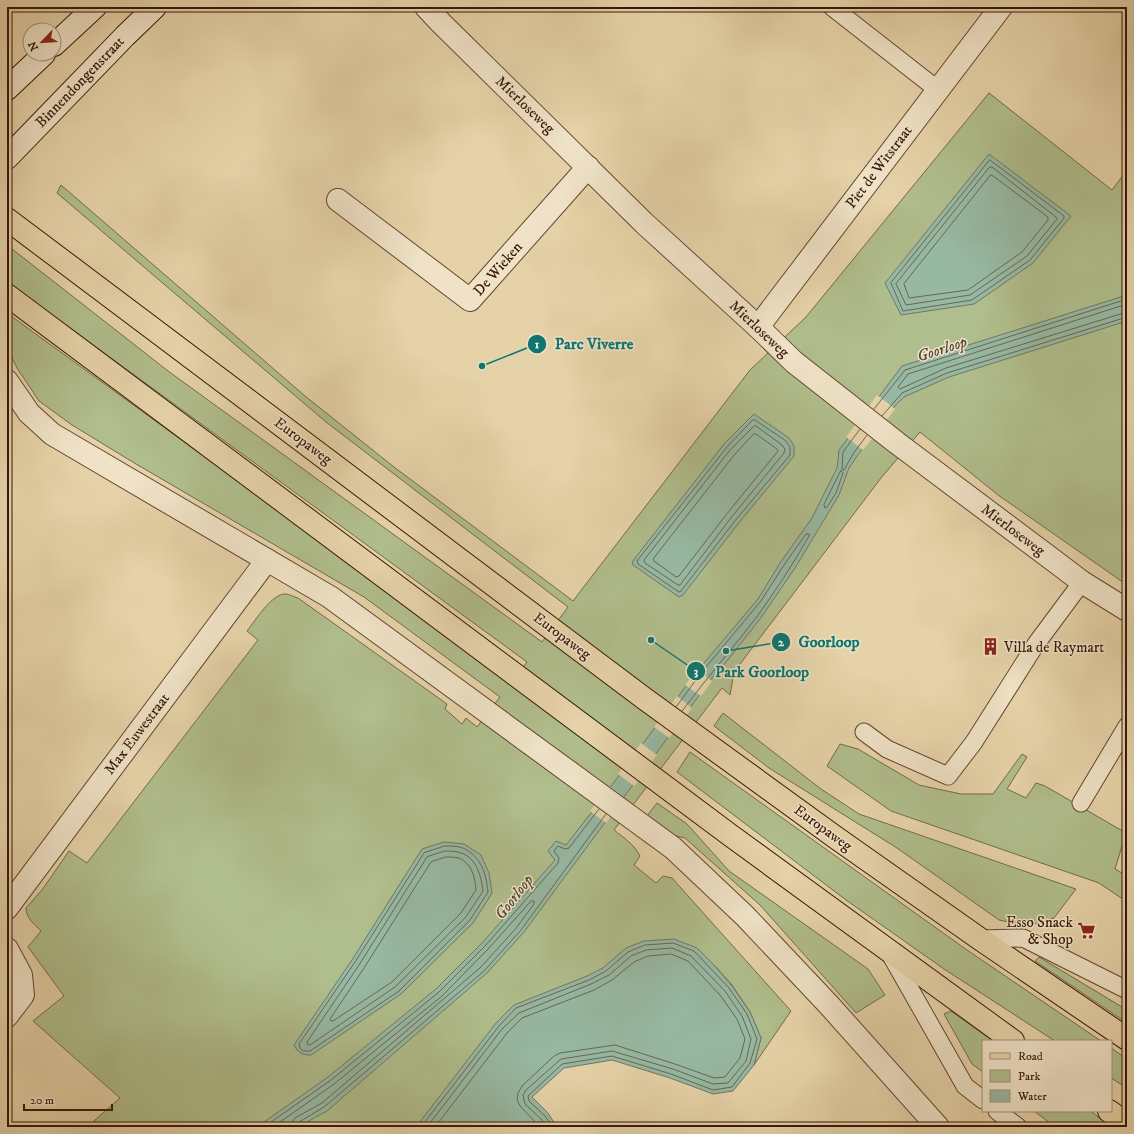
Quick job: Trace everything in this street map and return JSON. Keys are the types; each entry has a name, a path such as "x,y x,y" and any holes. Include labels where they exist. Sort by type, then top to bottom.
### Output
{"main road":[{"name":"Europaweg","path":"7,219 645,699 841,841 980,939 1127,1039"},
{"path":"7,295 664,785 1012,1040"},
{"path":"1110,1112 1127,1124"}],"street":[{"path":"62,38 95,7"},
{"name":"Binnendongenstraat","path":"7,158 155,7"},
{"name":"Mierloseweg","path":"426,7 440,23 644,223 794,362 896,443 1082,582 1127,610"},
{"name":"Piet de Witstraat","path":"758,328 1001,7"},
{"path":"7,89 36,62"},
{"name":"De Wieken","path":"338,200 470,300 588,167"},
{"path":"7,381 29,413 52,434 330,597 673,848 745,916 829,1006 938,1127"},
{"name":"Max Euwestraat","path":"7,908 267,560"},
{"path":"7,949 21,975 23,996 7,1016"}],"lane":[{"path":"832,7 938,90"},
{"path":"864,732 887,749 948,776 974,742 1036,644 1082,582"},
{"path":"1081,803 1127,726"},
{"path":"980,939 1023,938 1127,990"},
{"path":"888,950 965,1086 982,1099"},
{"path":"998,1112 1018,1127"}],"green space":[{"path":"989,93 1112,190 1127,170 1127,585 998,495 920,432 881,478 734,672 730,695 722,688 614,830 638,852 640,856 634,865 656,883 663,876 672,878 791,1011 754,1065 761,1038 750,1012 732,985 714,965 472,1127 87,1127 120,1098 33,1021 64,996 28,947 41,931 29,918 26,908 42,890 69,851 87,863 258,640 247,631 270,603 275,598 286,594 298,598 447,704 445,709 462,724 466,718 477,727 500,697 364,597 136,464 72,425 39,401 17,368 7,348 7,313 253,492 510,684 527,662 7,282 7,245 168,371 542,642 568,607 326,422 57,193 61,185 305,396 394,467 573,601 750,370 806,317"},
{"path":"723,713 821,789 859,814 1076,889 1054,918 1027,926 999,920 897,848 769,768 714,726"},
{"path":"840,744 858,749 919,785 961,794 993,794 1022,754 1027,757 1007,789 1026,798 1036,783 1045,786 1126,833 1115,869 1127,876 1127,902 1099,883 891,811 827,766"},
{"path":"690,752 967,950 1100,1040 1053,1040 944,969 846,900 677,772"},
{"path":"657,803 687,824 729,871 868,969 885,995 856,1013 760,905 685,838 668,834 647,816"},
{"path":"1039,957 1127,1010 1127,1023 1035,961"},
{"path":"951,1011 992,1040 982,1040 982,1071 972,1064 944,1014"},
{"path":"1112,1049 1127,1059 1127,1088 1112,1079"},
{"path":"1035,1112 1091,1112 1112,1127 1055,1127"}],"water":[{"path":"989,154 1071,216 1033,263 974,304 901,315 885,283"},
{"path":"1127,295 1127,321 949,377 904,397 894,407 849,468 839,495 795,568 760,619 712,678 524,932 487,973 327,1111 298,1127 257,1127 328,1077 436,989 483,942 555,860 548,851 556,841 566,845 698,670 758,599 780,563 812,518 837,468 839,450 902,366"},
{"path":"754,414 789,438 794,446 794,456 738,524 683,595 679,597 633,565 632,562 724,444"},
{"path":"444,842 464,844 481,855 489,873 492,893 473,923 401,994 311,1055 301,1053 294,1045 352,960 422,849"},
{"path":"674,939 697,948 714,965 732,986 750,1012 761,1038 754,1065 733,1091 713,1094 670,1078 612,1060 564,1068 532,1097 548,1113 557,1127 416,1127 496,1023 514,1005 587,976 603,968 626,948 644,941"}],"pier":[{"path":"877,395 895,409 863,450 846,437"},
{"path":"697,669 712,681 701,696 685,685"},
{"path":"677,696 692,708 669,738 654,727"},
{"path":"641,743 657,755 634,786 618,774"},
{"path":"609,786 625,798 606,823 590,811"}],"place":[{"name":"Parc Viverre","path":"482,366"},
{"name":"Park Goorloop","path":"651,640"},
{"name":"Villa de Raymart","path":"991,647"},
{"name":"Goorloop","path":"726,651"},
{"name":"Esso Snack & Shop","path":"1086,931"}]}
